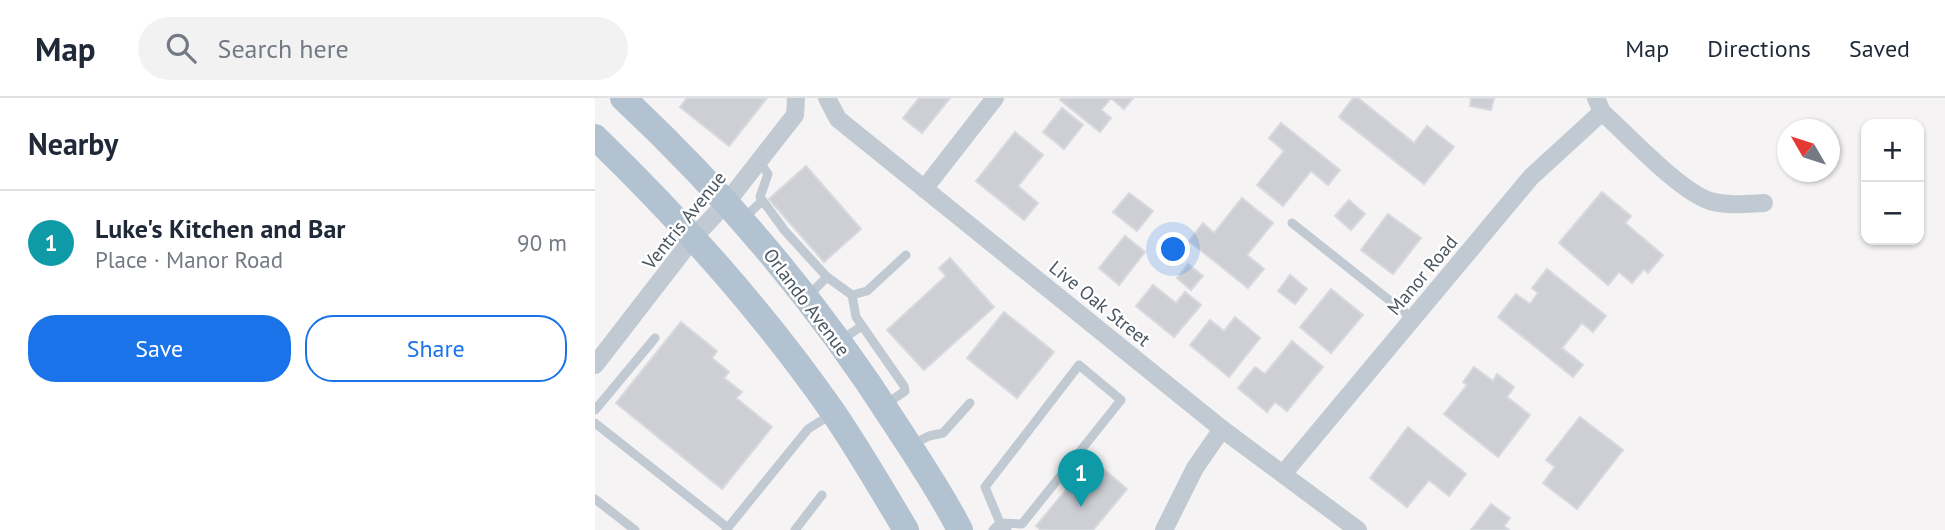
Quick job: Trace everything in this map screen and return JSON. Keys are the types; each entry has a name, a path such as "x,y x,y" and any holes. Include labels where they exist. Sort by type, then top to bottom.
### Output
{"main road":[{"name":"Orlando Avenue","path":"623,98 675,147 735,210 807,298 910,446 960,530"},
{"path":"595,137 694,237 782,343 834,414 906,530"}],"street":[{"name":"Ventris Avenue","path":"595,365 694,237 735,210 759,161 795,115 796,98"},
{"name":"Live Oak Street","path":"827,98 838,119 1222,429 1358,530"},
{"path":"924,188 995,98"},
{"name":"Manor Road","path":"1283,474 1531,177 1599,105 1686,189 1709,201 1734,205 1763,203"},
{"path":"1164,530 1195,468 1222,429"}],"lane":[{"path":"759,161 768,174 760,197 762,201 785,231 828,276 852,295 856,317 904,386 905,391 883,406"},
{"path":"735,210 762,201"},
{"path":"1292,223 1413,319"},
{"path":"852,295 867,291 906,255"},
{"path":"807,298 828,276"},
{"path":"839,341 862,326"},
{"path":"595,410 655,338"},
{"path":"1079,365 1121,400 1022,524 1000,528 985,488 1079,365"},
{"path":"910,446 929,436 943,433 970,403"},
{"path":"595,424 727,529 808,429 834,414"},
{"path":"795,530 822,495"},
{"path":"595,499 635,530"}],"building":[{"path":"687,98 767,98 729,146 680,107"},
{"path":"919,98 950,98 922,133 903,118"},
{"path":"1111,98 1101,110 1111,118 1100,132 1060,100"},
{"path":"1111,98 1133,98 1124,109"},
{"path":"1353,98 1358,98 1414,143 1427,126 1454,147 1424,184 1339,117"},
{"path":"1471,98 1494,98 1491,110 1470,106"},
{"path":"1062,108 1083,125 1064,149 1043,132"},
{"path":"1281,123 1340,170 1328,185 1311,171 1283,206 1257,185 1284,151 1269,138"},
{"path":"1015,132 1043,155 1018,186 1038,203 1024,220 976,181"},
{"path":"806,166 861,229 824,262 769,199"},
{"path":"1602,192 1631,216 1625,223 1663,255 1648,273 1644,269 1632,283 1619,272 1608,285 1559,243"},
{"path":"1129,193 1153,211 1137,231 1113,212"},
{"path":"1242,198 1273,223 1247,255 1264,269 1248,288 1189,241 1203,223 1214,233"},
{"path":"1349,200 1365,214 1351,230 1335,216"},
{"path":"1388,214 1421,238 1393,274 1361,250"},
{"path":"1125,236 1145,252 1119,285 1099,268"},
{"path":"950,258 994,307 924,370 887,330 946,276 939,268"},
{"path":"1188,264 1203,276 1191,290 1177,278"},
{"path":"1547,269 1606,316 1593,332 1582,323 1562,348 1583,365 1573,377 1498,317 1516,294 1530,304 1538,293 1532,288"},
{"path":"1290,275 1307,289 1295,304 1278,291"},
{"path":"1153,285 1176,303 1185,292 1201,305 1174,337 1136,306"},
{"path":"1331,289 1363,315 1331,353 1300,327"},
{"path":"1004,312 1054,352 1017,398 967,358"},
{"path":"1235,317 1260,338 1229,377 1190,345 1210,320 1224,331"},
{"path":"681,322 717,351 712,358 729,372 724,378 742,392 736,398 772,427 722,489 616,403"},
{"path":"1292,341 1323,367 1287,411 1275,402 1267,412 1238,388 1255,367 1265,374"},
{"path":"1474,367 1493,381 1497,374 1514,387 1507,397 1530,415 1498,457 1444,414 1467,385 1463,382"},
{"path":"1580,417 1623,450 1577,509 1543,483 1555,467 1546,460"},
{"path":"1408,427 1466,474 1449,496 1429,480 1407,507 1370,478"},
{"path":"1092,459 1127,489 1093,530 1041,530 1036,526"},
{"path":"1491,504 1510,518 1504,526 1509,530 1471,530"}],"place":[{"name":"Luke's Kitchen and Bar","path":"1081,507"}]}
